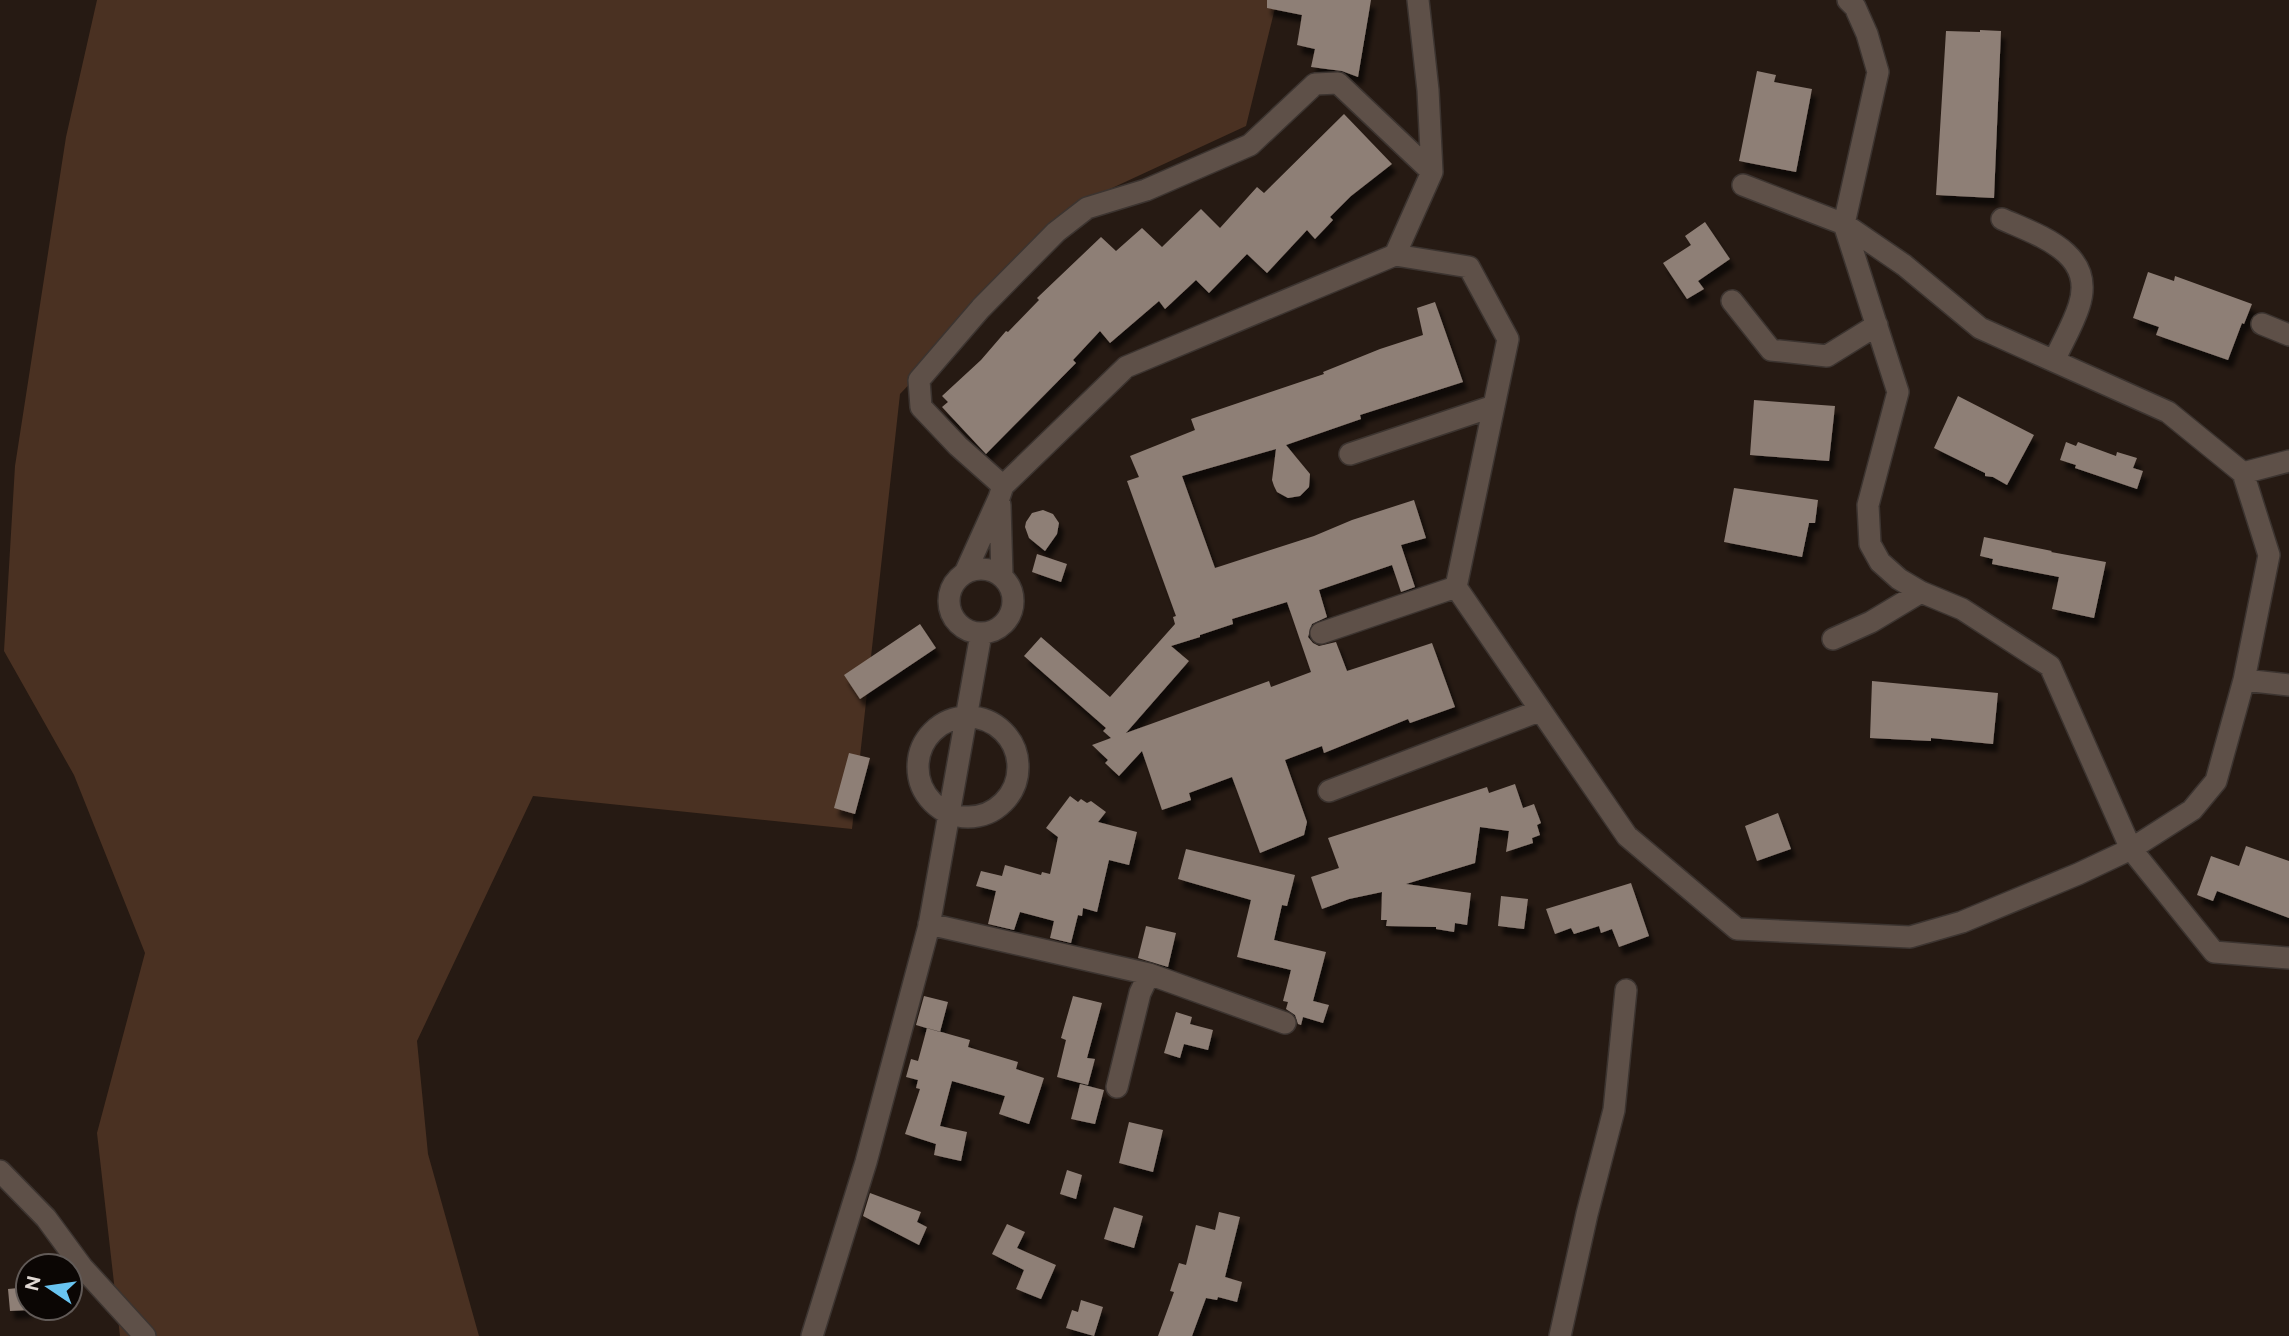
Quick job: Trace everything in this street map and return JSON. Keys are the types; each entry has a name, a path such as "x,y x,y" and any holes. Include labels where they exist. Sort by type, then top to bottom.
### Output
{"street":[{"path":"1395,255 1432,173 1428,90 1418,0"},
{"path":"1848,0 1855,7 1867,34 1878,72 1844,224 1898,392 1868,505 1870,544 1880,562 1899,579 1921,592 1962,609 2050,666 2131,849 2214,952 2289,958"},
{"path":"1002,576 983,569 965,573 958,578 949,595 951,613 962,628 981,634 999,628 1012,612 1012,592 1002,576 1001,492 920,407 919,380 981,308 1066,224 1087,208 1146,190 1250,145 1315,84 1338,83 1432,173"},
{"path":"965,573 1001,492 1126,367 1395,255 1469,267 1508,339 1456,587 1627,836 1737,929 1910,937 1962,922 2078,874 2131,849 2192,810 2216,781 2244,680 2269,555 2243,473 2168,412 1979,328 1903,265 1844,224 1743,185"},
{"path":"2002,219 2051,240 2074,260 2083,279 2080,305 2054,361"},
{"path":"1732,301 1772,350 1826,356 1877,325"},
{"path":"2262,324 2289,335"},
{"path":"1350,454 1494,407"},
{"path":"2243,473 2289,461"},
{"path":"1321,633 1456,587"},
{"path":"1833,639 1871,622 1921,592"},
{"path":"812,1336 866,1162 929,924 981,634"},
{"path":"2244,680 2289,685"},
{"path":"1329,790 1539,711"},
{"path":"978,718 995,724 1008,736 1016,751 1018,768 1015,785 1006,800 993,811 976,817 959,817 950,812 930,801 922,788 918,773 919,757 924,743 934,730 946,721 978,718"},
{"path":"929,924 1149,974 1285,1023"},
{"path":"1117,1087 1140,993 1149,974"},
{"path":"1560,1336 1614,1110 1626,990"},
{"path":"0,1171 46,1218 82,1267 145,1336"}],"shaded area":[{"path":"97,0 1277,0 1246,126 1084,201 900,394 852,829 533,796 417,1041 428,1154 479,1336 120,1336 97,1133 145,953 74,775 4,651 15,466 66,137"}],"building":[{"path":"1267,0 1371,0 1358,77 1342,71 1311,67 1315,49 1297,45 1302,15 1267,8"},
{"path":"1946,31 2001,31 1994,198 1936,195"},
{"path":"1757,71 1776,75 1774,82 1812,89 1796,172 1739,161"},
{"path":"1344,114 1392,164 1351,196 1330,217 1333,220 1315,239 1307,230 1267,273 1247,254 1209,293 1196,280 1165,309 1159,301 1110,343 1100,331 1073,360 1076,363 986,454 942,407 948,402 942,396 981,360 1006,331 1039,300 1037,298 1101,237 1116,251 1142,228 1162,247 1201,209 1220,228 1257,187 1264,193"},
{"path":"1705,222 1730,259 1698,281 1704,289 1687,299 1663,263 1691,245 1685,236"},
{"path":"2148,272 2174,281 2175,276 2252,304 2228,360 2156,335 2159,327 2133,318"},
{"path":"1435,302 1463,382 1360,415 1361,419 1286,445 1310,474 1309,487 1300,496 1288,498 1277,492 1272,480 1276,449 1182,476 1215,568 1414,500 1426,538 1401,545 1415,587 1401,592 1392,565 1319,590 1327,617 1312,624 1308,637 1319,646 1336,642 1347,671 1432,643 1455,707 1410,723 1408,719 1324,753 1322,746 1285,760 1307,822 1304,835 1260,853 1232,777 1189,793 1191,800 1162,810 1142,751 1119,776 1105,763 1108,760 1092,745 1111,738 1103,731 1106,728 1024,656 1041,637 1110,697 1175,624 1173,617 1176,616 1127,481 1139,477 1130,456 1195,430 1191,419 1324,374 1323,372 1380,349 1423,335 1417,308","holes":["1287,602 1311,672 1271,687 1269,681 1126,733 1189,661 1171,646 1233,624 1232,619"]},
{"path":"1958,396 2034,435 2007,485 1934,448"},
{"path":"1754,400 1835,406 1829,461 1750,455"},
{"path":"2066,442 2076,446 2078,442 2116,456 2117,452 2137,458 2133,468 2143,471 2137,489 2075,468 2076,465 2060,460"},
{"path":"1734,488 1818,500 1815,523 1809,523 1802,557 1724,542"},
{"path":"1043,510 1053,514 1059,523 1057,534 1045,551 1029,538 1025,527 1032,513"},
{"path":"1984,537 2106,562 2094,618 2052,609 2059,577 1992,564 1993,559 1980,556"},
{"path":"1037,554 1067,564 1061,582 1032,572"},
{"path":"920,624 936,648 860,699 844,675"},
{"path":"1872,681 1998,693 1993,744 1931,738 1931,741 1870,738"},
{"path":"849,753 870,758 855,814 834,808"},
{"path":"1515,784 1523,808 1534,804 1541,823 1537,825 1540,835 1532,838 1533,843 1506,852 1509,831 1480,827 1475,863 1406,884 1471,893 1467,925 1455,923 1454,932 1436,927 1386,926 1387,920 1381,920 1382,892 1349,899 1322,909 1311,877 1339,868 1328,838 1487,787 1489,793"},
{"path":"1070,796 1078,802 1081,799 1087,803 1091,801 1106,812 1098,822 1137,832 1129,865 1109,860 1097,912 1083,908 1082,916 1078,915 1071,943 1050,938 1054,921 1020,912 1014,930 988,924 996,891 976,886 981,871 1002,876 1005,865 1041,875 1042,872 1050,874 1058,837 1046,828"},
{"path":"1778,813 1791,849 1757,861 1745,826"},
{"path":"2246,846 2289,861 2289,918 2217,891 2213,901 2197,895 2211,856 2239,866"},
{"path":"1186,849 1295,875 1287,906 1282,905 1274,940 1326,952 1313,1001 1329,1005 1323,1023 1303,1017 1301,1025 1298,1024 1295,1015 1286,1009 1288,1002 1283,1001 1291,970 1237,957 1251,900 1178,879"},
{"path":"1631,883 1649,936 1619,947 1612,929 1601,933 1599,926 1574,934 1571,928 1555,934 1546,909"},
{"path":"1501,896 1528,899 1524,929 1498,926"},
{"path":"1146,926 1176,933 1168,967 1138,958"},
{"path":"924,996 948,1002 940,1032 916,1025"},
{"path":"1073,996 1102,1003 1087,1058 1095,1059 1088,1085 1057,1077 1066,1040 1061,1038"},
{"path":"1176,1012 1192,1017 1190,1024 1213,1030 1208,1050 1184,1044 1180,1058 1164,1053"},
{"path":"927,1028 970,1040 968,1047 1018,1062 1016,1069 1044,1078 1029,1124 999,1114 1005,1096 952,1081 940,1126 967,1132 961,1161 934,1155 936,1144 905,1134 920,1089 916,1088 918,1080 906,1077 911,1059 918,1061"},
{"path":"1080,1084 1104,1090 1095,1124 1071,1119"},
{"path":"1129,1122 1163,1130 1153,1172 1119,1163"},
{"path":"1067,1170 1082,1175 1076,1199 1060,1194"},
{"path":"870,1193 921,1212 917,1222 927,1227 919,1245 863,1216"},
{"path":"1114,1207 1143,1216 1134,1248 1104,1239"},
{"path":"1219,1212 1240,1217 1225,1277 1242,1282 1237,1302 1218,1297 1217,1300 1206,1298 1192,1336 1158,1336 1174,1292 1170,1291 1179,1263 1186,1265 1196,1225 1215,1230"},
{"path":"1007,1224 1025,1232 1017,1248 1056,1265 1041,1299 1016,1289 1024,1270 992,1254"},
{"path":"14,1288 14,1311 10,1311 8,1289"},
{"path":"1081,1300 1103,1307 1094,1336 1066,1328 1072,1310 1078,1312"}]}
